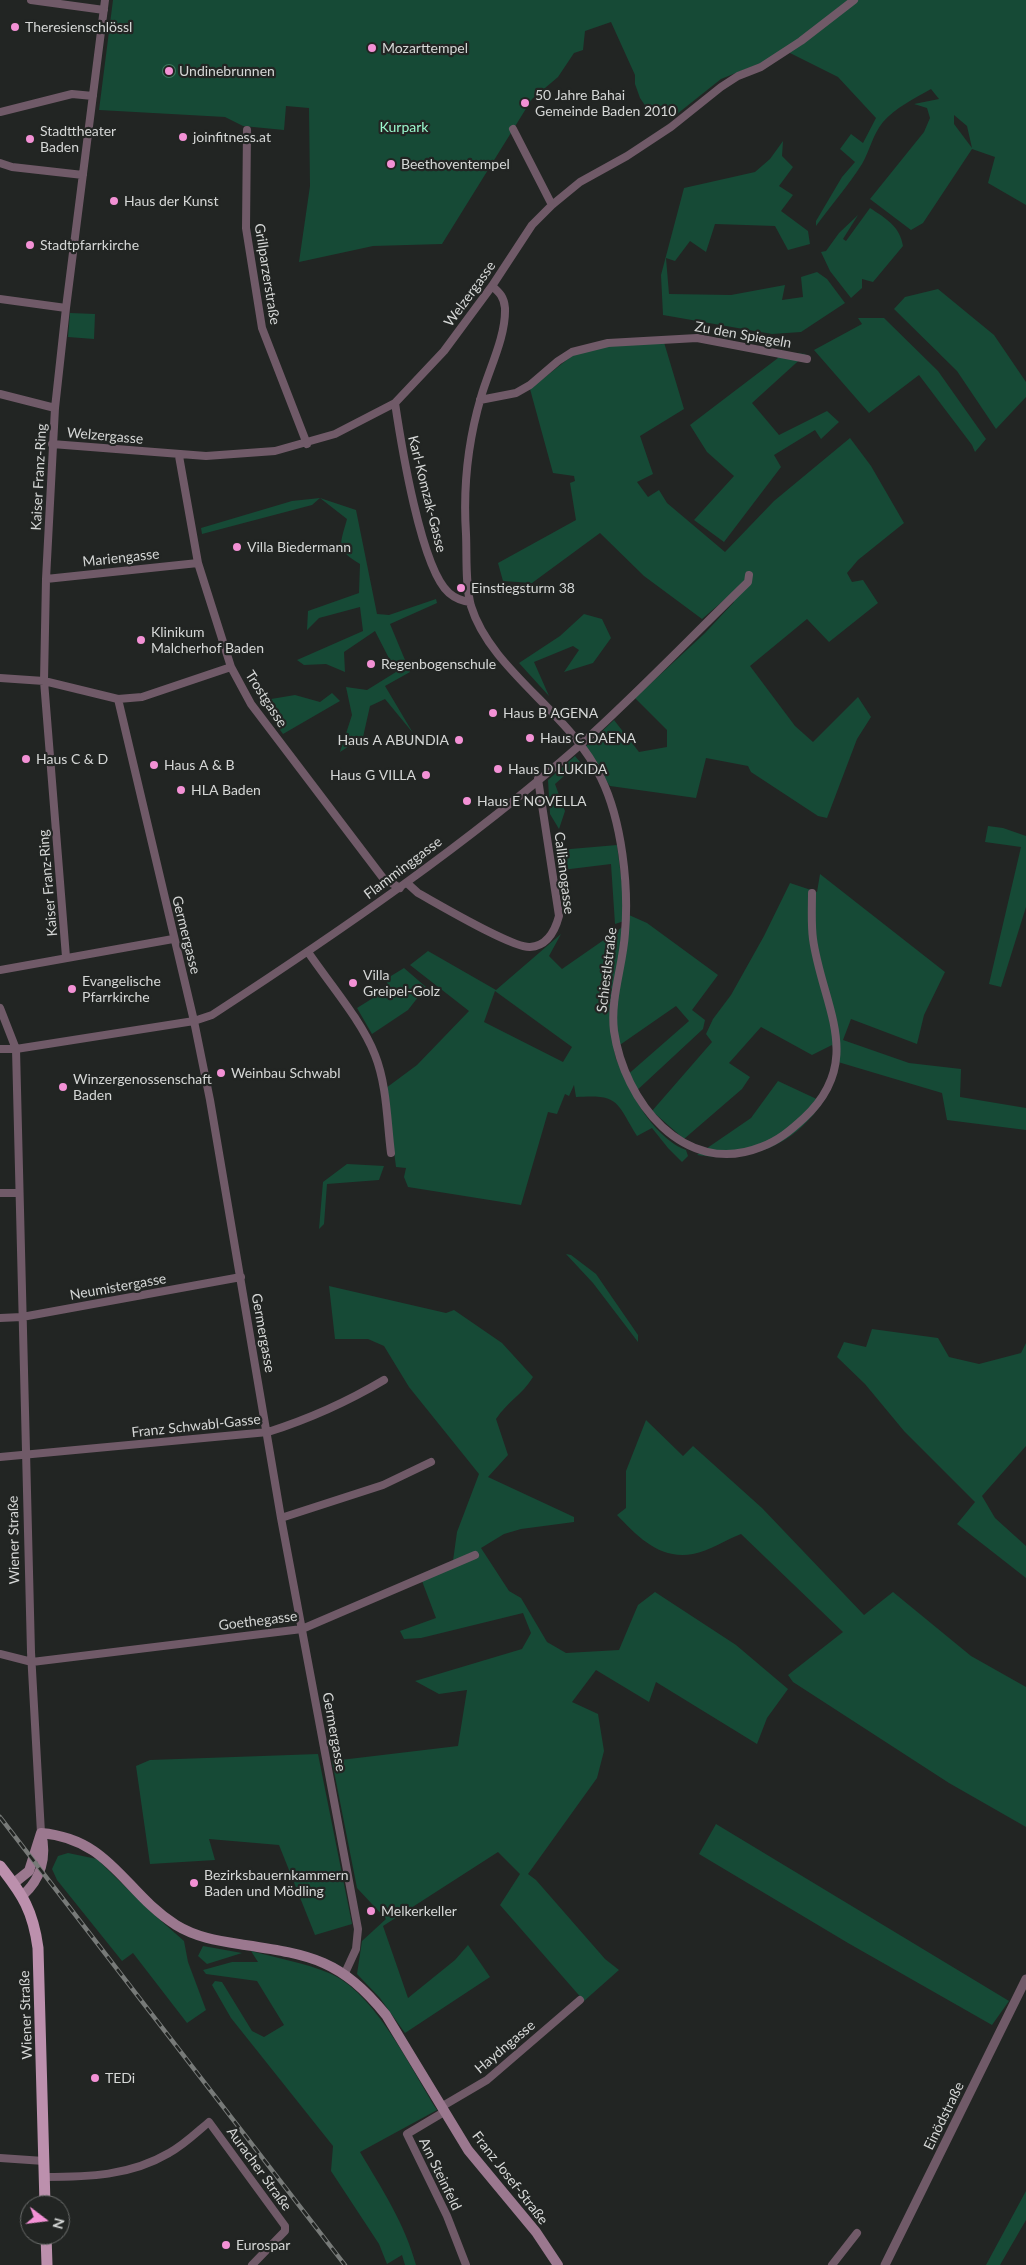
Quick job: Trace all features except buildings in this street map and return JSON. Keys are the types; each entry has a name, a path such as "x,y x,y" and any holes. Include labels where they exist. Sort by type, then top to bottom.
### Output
{"main road":[{"name":"Franz Josef-Straße","path":"40,1834 78,1842 97,1852 154,1908 175,1924 194,1935 217,1941 284,1950 310,1957 345,1973 370,1996 386,2015 468,2150 536,2232 558,2265"},
{"name":"Wiener Straße","path":"14,1883 29,1871 40,1834"},
{"name":"Wiener Straße","path":"40,1834 44,1845 40,1873 37,1881 23,1895 36,1928 38,1948 45,2195"},
{"path":"0,1866 23,1895"},
{"path":"46,2245 47,2265"}],"street":[{"path":"31,0 104,10"},
{"name":"Kaiser Franz-Ring","path":"66,957 44,681 46,579 55,408 82,175 105,0"},
{"name":"Welzergasse","path":"52,444 179,456 275,451 307,444 335,434 395,403 444,351 492,286 532,225 552,205 580,182 627,156 671,127 721,87 761,67 801,41 854,0"},
{"path":"0,112 72,94 93,96"},
{"name":"Grillparzerstraße","path":"247,130 246,228 262,328 307,444"},
{"path":"513,130 552,205"},
{"path":"0,163 12,167 82,175"},
{"name":"Schiestlstraße","path":"492,286 502,295 505,308 501,332 480,400 467,468 464,508 470,602 477,622 491,646 554,712 580,744 601,777 621,848 626,913 625,934 614,1003 614,1028 618,1050 629,1079 655,1121 677,1139 695,1149 707,1154 738,1155 771,1144 811,1112 833,1076 837,1052 836,1028 813,941 812,893"},
{"path":"0,299 66,308"},
{"name":"Zu den Spiegeln","path":"480,400 516,393 530,385 558,360 572,352 608,343 697,338 806,359"},
{"path":"0,394 55,408"},
{"name":"Karl-Komzak-Gasse","path":"395,403 404,465 431,565 448,593 461,601 470,602"},
{"name":"Trostgasse","path":"179,456 198,563 232,667 252,704 377,871 383,878 400,888"},
{"name":"Mariengasse","path":"46,579 198,563"},
{"name":"Flamminggasse","path":"0,1050 194,1021 212,1015 308,952 407,883 538,779 580,744 748,582 750,575"},
{"path":"0,678 44,681 118,700 142,697 232,667"},
{"name":"Germergasse","path":"118,700 173,939 194,1021 210,1100 268,1432 281,1518 358,1929 356,1949 345,1973"},
{"name":"Callianogasse","path":"407,883 418,893 521,946 531,948 541,944 554,933 559,916 538,779"},
{"path":"0,970 173,939"},
{"path":"308,952 367,1037 376,1056 381,1078 391,1154"},
{"name":"Wiener Straße","path":"0,1008 16,1049 32,1662 40,1834"},
{"path":"0,1193 19,1193"},
{"name":"Neumistergasse","path":"0,1318 22,1317 240,1277"},
{"name":"Franz Schwabl-Gasse","path":"0,1457 268,1432 309,1419 349,1401 384,1380"},
{"path":"281,1518 383,1485 431,1462"},
{"name":"Goethegasse","path":"32,1662 302,1629 475,1555"},
{"path":"0,1654 32,1662"},
{"name":"Einödstraße","path":"886,2265 1026,1979"},
{"name":"Haydngasse","path":"442,2109 487,2080 580,2000"},
{"name":"Am Steinfeld","path":"442,2109 407,2134 447,2216 466,2265"},
{"name":"Auracher Straße","path":"44,2177 90,2177 136,2168 170,2153 209,2122 285,2226 286,2231 252,2265"},
{"path":"0,2158 44,2161"},
{"path":"832,2265 856,2233"}],"green space":[{"name":"Kurpark","path":"113,0 1026,0 1026,205 988,183 995,157 972,149 923,223 911,230 870,199 924,132 930,118 927,108 914,104 939,99 931,89 899,108 883,122 862,164 816,226 816,221 842,177 855,162 840,149 851,134 863,143 876,118 838,77 788,52 721,79 672,118 651,114 640,98 635,84 635,75 611,22 585,31 583,50 574,53 558,77 532,99 442,244 373,246 299,262 310,186 309,108 286,106 284,130 243,126 225,117 99,110","holes":["954,115 967,126 972,148 954,124"]},
{"path":"783,141 782,156 793,167 779,186 793,195 781,211 808,231 810,244 788,250 775,226 715,224 706,252 690,241 675,261 666,258 669,294 731,295 785,285 782,300 803,297 801,277 817,272 827,279 845,303 801,332 772,334 663,315 661,275 684,188 755,172 770,159"},
{"path":"870,208 895,228 899,233 903,246 873,282 862,279 862,288 851,298 830,271 821,252 826,251 839,233 858,215 843,239 846,241"},
{"path":"938,289 994,335 1026,382 1026,397 996,429 957,371 894,309 905,297"},
{"path":"70,313 95,314 94,339 68,337"},
{"path":"858,318 884,318 938,371 986,439 975,452 972,445 919,375 869,413 814,350 862,324"},
{"path":"663,339 684,409 640,436 653,474 637,482 648,497 659,490 667,503 725,552 774,501 850,438 871,466 904,523 858,560 847,573 852,582 863,580 878,603 829,642 807,619 750,666 795,726 813,742 858,697 871,717 857,739 827,818 818,816 751,772 748,766 706,758 696,798 610,786 584,748 614,720 639,752 667,747 667,730 635,698 705,633 734,602 730,595 702,619 644,576 600,533 532,583 503,581 498,563 576,520 570,483 575,481 574,476 553,473 530,389 573,355 610,345"},
{"path":"773,351 806,354 752,403 779,435 827,411 839,422 821,439 815,430 774,455 781,467 724,542 694,520 734,476 707,452 690,425 778,358"},
{"path":"320,498 356,510 377,614 389,615 436,599 437,603 390,624 410,672 385,686 413,733 385,699 370,706 363,737 340,752 352,715 346,687 367,690 396,672 375,631 344,652 345,672 326,664 304,665 297,660 363,631 360,607 319,618 307,630 308,611 359,593 360,564 346,554 341,541 347,519"},
{"path":"320,498 312,505 202,534 201,528 292,501"},
{"path":"584,614 602,619 611,638 593,663 564,672 579,650 573,646 534,662 549,696 519,663 560,636"},
{"path":"332,693 340,701 283,734 259,701 295,695 320,702"},
{"path":"575,756 580,762 555,784 565,811 559,829 550,814 548,780"},
{"path":"988,826 1003,828 1026,836 1026,907 1001,987 989,984 1021,847 985,842"},
{"path":"617,845 624,921 615,924 611,864 562,870 559,850"},
{"path":"820,874 945,972 924,1015 917,1044 851,1019 843,1040 909,1063 961,1069 960,1097 1026,1108 1026,1130 947,1120 942,1093 838,1062 832,1045 812,1055 761,1027 729,1063 750,1077 742,1089 684,1139 652,1111 712,1042 706,1034 713,1019 731,995 764,936 790,883 817,892"},
{"path":"629,915 647,923 718,975 692,1010 705,1020 703,1029 633,1094 655,1127 670,1141 686,1150 688,1156 682,1162 652,1128 637,1136 615,1103 601,1097 576,1097 574,1085 569,1096 565,1094 557,1114 548,1112 521,1205 408,1187 404,1177 406,1168 396,1167 386,1088 417,1065 469,1011 410,965 428,951 496,990 561,934 549,956 562,969 621,928","holes":["495,991 572,1047 563,1062 484,1022","676,1006 689,1021 625,1077 616,1059 614,1049"]},
{"path":"404,968 426,987 408,1010 372,1034 357,1008 389,988 386,979"},
{"path":"778,1081 823,1102 811,1118 798,1130 783,1141 752,1154 716,1157 697,1155 751,1118"},
{"path":"347,1164 384,1166 379,1180 327,1184 324,1224 319,1229 323,1182"},
{"path":"566,1254 571,1255 596,1274 638,1335 638,1342 593,1283"},
{"path":"329,1286 446,1313 454,1310 502,1343 533,1377 496,1419 508,1455 488,1477 574,1517 574,1522 521,1529 504,1534 481,1548 509,1591 521,1598 547,1642 566,1653 619,1650 638,1605 655,1592 736,1645 788,1689 767,1718 757,1744 656,1682 649,1702 596,1670 572,1702 598,1714 604,1751 597,1778 528,1874 536,1880 605,1959 619,1970 584,2001 500,1905 520,1874 498,1852 383,1926 408,1998 455,1960 468,1945 490,1977 405,2033 380,1998 357,1974 362,1941 386,1919 357,1888 332,1761 458,1746 467,1690 439,1694 415,1681 522,1649 531,1633 523,1613 421,1638 404,1639 400,1631 436,1618 422,1581 452,1568 457,1532 479,1474 409,1387 384,1346 368,1339 335,1339"},
{"path":"872,1329 938,1338 949,1357 979,1364 1021,1353 1026,1343 1026,1446 982,1496 995,1518 1026,1546 1026,1578 957,1524 975,1502 904,1431 865,1384 837,1357 844,1342 866,1347"},
{"path":"646,1420 683,1456 693,1446 762,1508 864,1615 893,1592 971,1656 1026,1687 1026,1827 949,1783 793,1682 788,1675 843,1632 741,1534 699,1553 670,1554 650,1545 617,1515 626,1508 626,1471"},
{"path":"318,1754 352,1924 315,1935 279,1845 209,1839 215,1860 150,1864 136,1766 150,1760"},
{"path":"716,1824 1009,2001 992,2025 848,1943 699,1854"},
{"path":"68,1853 97,1859 151,1912 184,1941 188,1962 206,2010 187,2023 133,1953 122,1961 57,1880 52,1869 58,1856"},
{"path":"203,1946 242,1953 207,1964 198,1956"},
{"path":"251,1951 320,1969 346,1983 362,1997 391,2033 437,2110 360,2152 406,2235 416,2265 405,2265 402,2255 387,2264 379,2244 331,2171 333,2146 231,2018 212,1985 215,1981 222,1982 252,2031 264,2037 284,2025 257,1981 206,1974 203,1970 232,1962 258,1962"},
{"path":"1026,2191 1026,2220 1000,2265 986,2265"}],"shaded area":[{"name":"Undinebrunnen","path":"169,64 174,66 176,71 174,76 169,78 164,76 162,71 164,66"}],"railway":[{"path":"0,1817 345,2265"}],"place":[{"name":"Theresienschlössl","path":"15,27"},
{"name":"Mozarttempel","path":"372,48"},
{"name":"Undinebrunnen","path":"169,71"},
{"name":"50 Jahre Bahai Gemeinde Baden 2010","path":"525,103"},
{"name":"joinfitness.at","path":"183,137"},
{"name":"Stadttheater Baden","path":"30,139"},
{"name":"Beethoventempel","path":"391,164"},
{"name":"Haus der Kunst","path":"114,201"},
{"name":"Stadtpfarrkirche","path":"30,245"},
{"name":"Villa Biedermann","path":"237,547"},
{"name":"Einstiegsturm 38","path":"461,588"},
{"name":"Klinikum Malcherhof Baden","path":"141,640"},
{"name":"Regenbogenschule","path":"371,664"},
{"name":"Haus B AGENA","path":"493,713"},
{"name":"Haus C DAENA","path":"530,738"},
{"name":"Haus A ABUNDIA","path":"459,740"},
{"name":"Haus C & D","path":"26,759"},
{"name":"Haus A & B","path":"154,765"},
{"name":"Haus D LUKIDA","path":"498,769"},
{"name":"Haus G VILLA","path":"426,775"},
{"name":"HLA Baden","path":"181,790"},
{"name":"Haus E NOVELLA","path":"467,801"},
{"name":"Villa Greipel-Golz","path":"353,983"},
{"name":"Evangelische Pfarrkirche","path":"72,989"},
{"name":"Weinbau Schwabl","path":"221,1073"},
{"name":"Winzergenossenschaft Baden","path":"63,1087"},
{"name":"Bezirksbauernkammern Baden und Mödling","path":"194,1883"},
{"name":"Melkerkeller","path":"371,1911"},
{"name":"TEDi","path":"95,2078"},
{"name":"Eurospar","path":"226,2245"}]}
